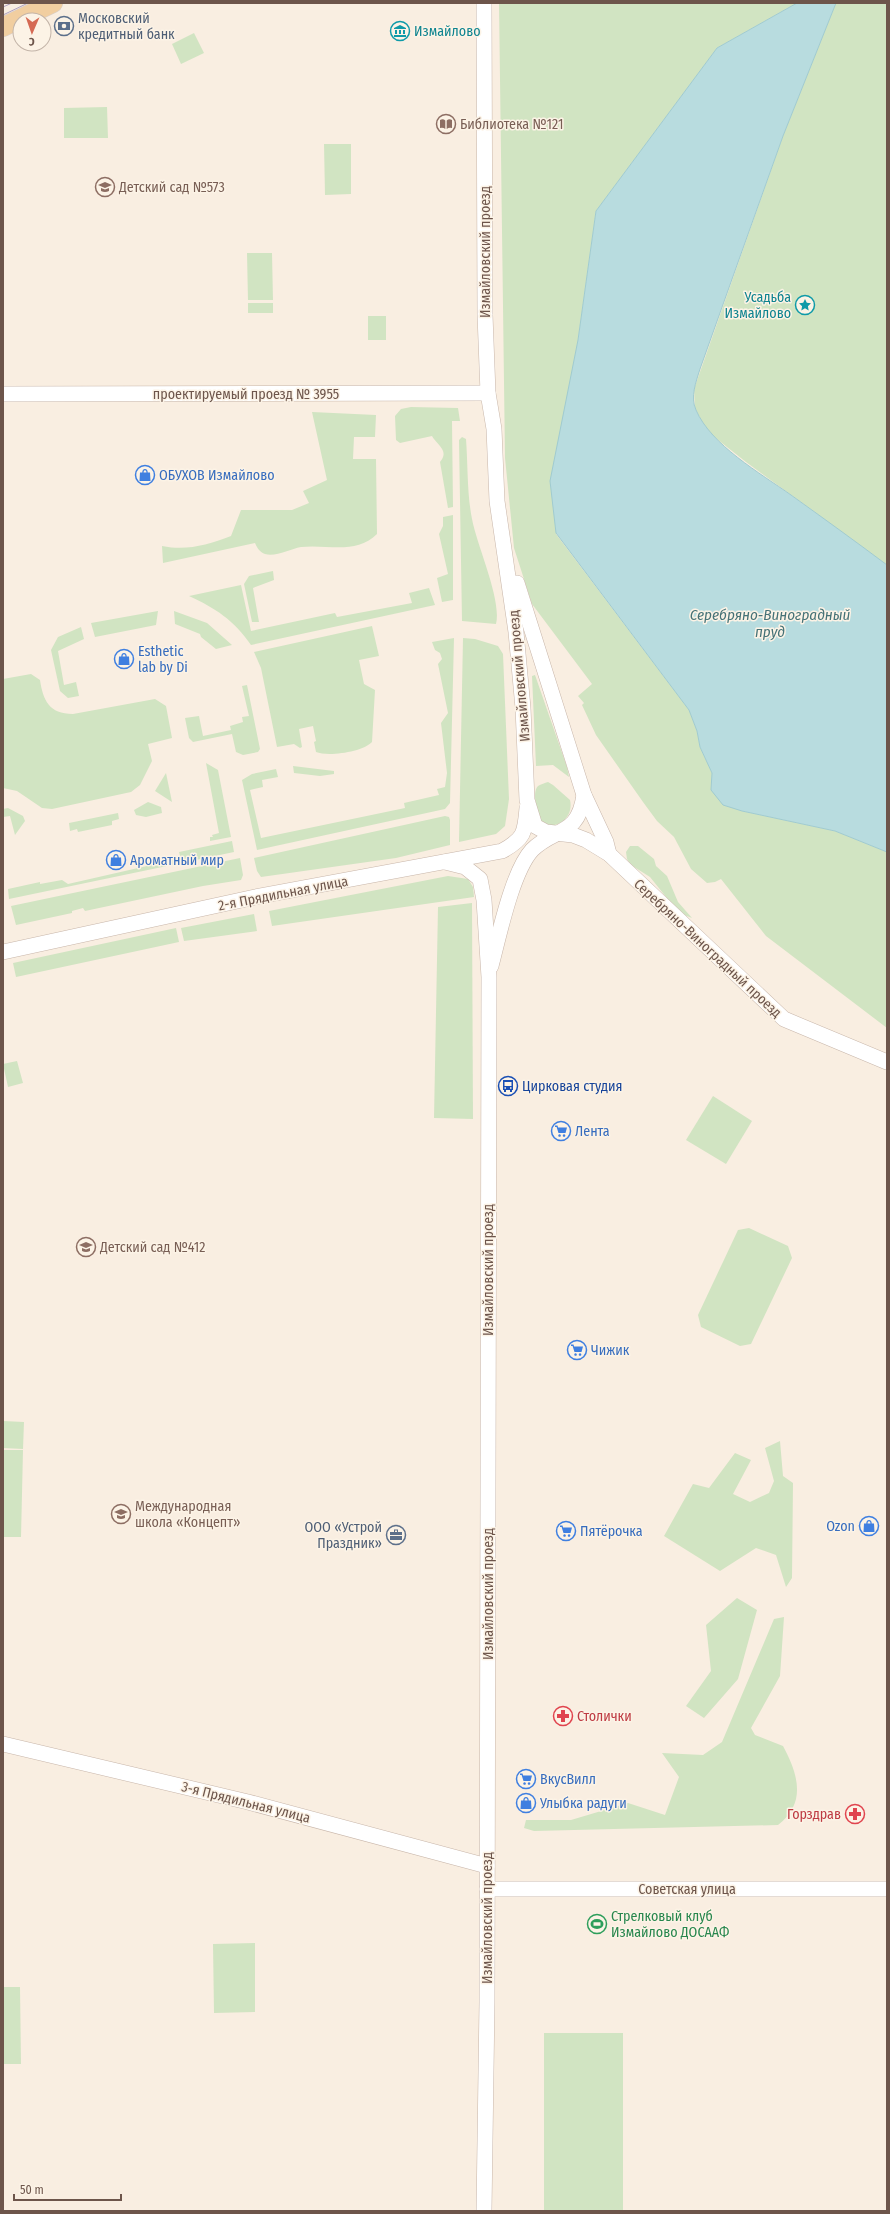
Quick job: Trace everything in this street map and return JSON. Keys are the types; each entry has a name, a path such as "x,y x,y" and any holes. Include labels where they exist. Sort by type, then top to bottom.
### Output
{"main road":[{"path":"3,27 53,3"}],"street":[{"name":"Измайловский проезд","path":"484,3 485,315 488,393 494,429 497,501 516,632 523,708 527,800 531,818 535,826 546,832 559,834"},
{"name":"проектируемый проезд № 3955","path":"3,394 488,393"},
{"name":"Измайловский проезд","path":"497,501 518,590 584,796 606,842 609,854"},
{"name":"Измайловский проезд","path":"488,977 519,873 532,851 576,821 582,810 584,796"},
{"name":"2-я Прядильная улица","path":"3,952 255,897 502,851 518,842 524,833 527,800"},
{"name":"Серебряно-Виноградный проезд","path":"559,834 586,840 609,854 784,1019 887,1062"},
{"name":"Измайловский проезд","path":"445,862 465,867 480,879 484,900 488,977 488,1889 484,2211"},
{"name":"3-я Прядильная улица","path":"3,1744 248,1802 487,1866"},
{"name":"Советская улица","path":"488,1889 887,1889"}],"green space":[{"path":"499,3 797,3 717,48 596,211 578,340 556,534 689,710 697,731 700,747 712,773 711,790 742,811 835,831 887,852 887,1028 766,936 721,879 715,882 707,883 691,869 674,837 657,821 596,735 582,705 584,703 578,696 592,684 532,604 514,548 505,458"},
{"name":"Усадьба Измайлово","path":"836,3 887,3 887,565 746,462 713,436 702,422 695,408 694,389 783,136"},
{"path":"194,33 204,53 181,64 172,44"},
{"path":"107,107 108,138 64,138 64,108"},
{"path":"324,144 351,144 351,194 325,195"},
{"path":"247,253 272,253 273,300 248,300"},
{"path":"248,303 273,303 273,313 248,313"},
{"path":"368,316 386,316 386,340 368,340"},
{"path":"411,407 458,408 460,421 452,421 453,507 448,508 440,462 444,455 443,451 432,436 400,443 396,440 395,416 401,409"},
{"path":"312,412 376,415 375,437 354,437 353,459 376,459 377,534 369,540 351,547 311,546 269,555 262,552 255,543 163,563 162,546 180,548 197,546 231,536 241,510 292,510 309,503 303,491 327,480"},
{"path":"462,437 466,439 470,509 492,587 497,614 496,624 462,621 459,440"},
{"path":"453,515 453,600 442,602 437,578 448,574 439,534 443,526 443,517"},
{"path":"273,571 274,580 253,588 259,622 252,622 244,584 249,576"},
{"path":"241,585 251,631 335,613 337,617 412,603 409,593 429,588 435,605 251,645 238,628 216,610 189,596"},
{"path":"158,611 156,625 95,637 91,623"},
{"path":"174,611 207,623 232,645 216,649 201,637 200,634 175,624"},
{"path":"372,626 379,656 359,660 364,684 375,690 372,742 368,746 345,753 329,754 316,752 314,742 316,741 313,726 299,729 302,747 300,748 294,744 277,747 261,668 254,652"},
{"path":"81,627 84,639 58,651 64,685 76,682 79,696 68,698 60,691 51,650 58,637"},
{"path":"454,638 450,803 445,809 257,850 242,780 252,774 276,769 278,777 262,780 263,787 250,790 261,838 405,808 404,803 439,795 437,789 445,787 447,773 441,723 448,713 438,664 442,659 440,653 435,650 432,642"},
{"path":"463,638 475,639 498,646 503,654 509,799 505,826 496,834 459,842"},
{"path":"31,674 40,680 45,700 58,712 73,714 155,699 166,706 172,738 148,744 152,761 140,785 131,792 52,809 42,808 17,791 3,788 3,679"},
{"path":"535,675 567,767 569,777 553,765 536,766 532,676"},
{"path":"247,685 260,749 258,752 243,755 236,752 232,734 193,742 189,738 185,718 199,716 203,736 231,730 230,726 243,722 242,717 249,716 242,686"},
{"path":"206,763 218,770 231,837 210,841 210,837 213,837 212,835 219,833"},
{"path":"293,766 334,771 334,774 320,776 294,773"},
{"path":"166,773 172,802 155,791"},
{"path":"548,782 570,800 571,806 570,812 564,821 554,825 542,824 535,799 536,789 538,786"},
{"path":"148,802 161,807 162,813 146,817 136,815 134,810"},
{"path":"8,808 23,816 25,821 15,835 10,816 3,817 3,809"},
{"path":"118,813 119,819 112,821 112,825 78,832 77,829 70,831 69,823"},
{"path":"445,816 449,817 450,820 450,845 396,858 261,877 257,871 254,858"},
{"path":"232,841 234,852 9,899 8,889 40,882 40,884 62,880 68,884 160,863 180,856 179,852"},
{"path":"630,846 638,846 654,859 656,866 667,876 678,902 692,918 679,913 650,877 631,865 627,859 626,852"},
{"path":"240,858 243,875 241,880 203,886 85,911 83,908 72,911 72,913 16,925 11,906"},
{"path":"448,876 468,879 473,887 474,897 272,926 269,911"},
{"path":"472,903 473,1119 434,1118 438,907"},
{"path":"254,914 257,931 184,941 181,928"},
{"path":"176,928 179,942 16,977 13,963"},
{"path":"17,1061 23,1083 8,1087 3,1064"},
{"path":"713,1096 752,1121 726,1164 686,1140"},
{"path":"749,1228 788,1246 792,1258 751,1344 740,1346 701,1327 698,1315 738,1230"},
{"path":"3,1421 24,1422 23,1449 3,1448"},
{"path":"780,1441 783,1476 793,1483 792,1578 786,1587 776,1555 756,1548 720,1571 664,1536 693,1484 709,1488 735,1453 751,1460 733,1494 750,1502 769,1493 774,1481 765,1448"},
{"path":"3,1450 23,1450 21,1537 3,1537"},
{"path":"737,1598 757,1610 738,1679 704,1718 686,1706 711,1671 706,1625"},
{"path":"784,1617 780,1676 751,1728 755,1735 783,1746 793,1767 797,1788 796,1798 793,1807 787,1816 778,1825 534,1831 524,1828 526,1820 571,1820 628,1803 665,1815 679,1777 662,1753 703,1755 722,1742 774,1619"},
{"path":"255,1943 255,2012 214,2013 213,1944"},
{"path":"3,1987 20,1987 21,2064 3,2064"},
{"path":"544,2033 623,2033 623,2211 544,2211"}],"water":[{"name":"Серебряно-Виноградный пруд","path":"797,3 836,3 783,136 700,369 694,390 694,405 703,423 724,446 751,468 791,495 887,565 887,852 835,831 742,811 723,805 711,790 712,773 700,747 697,731 689,710 556,533 550,481 578,340 596,211 717,48"}],"tram line":[{"path":"3,7 12,3"},
{"path":"3,15 28,3"}],"place":[{"name":"Московский кредитный банк","path":"64,26"},
{"name":"Измайлово","path":"400,31"},
{"name":"Библиотека №121","path":"446,124"},
{"name":"Детский сад №573","path":"105,187"},
{"name":"Усадьба Измайлово","path":"805,305"},
{"name":"ОБУХОВ Измайлово","path":"145,475"},
{"name":"Esthetic lab by Di","path":"124,659"},
{"name":"Ароматный мир","path":"116,860"},
{"name":"Цирковая студия","path":"508,1086"},
{"name":"Лента","path":"561,1131"},
{"name":"Детский сад №412","path":"86,1247"},
{"name":"Чижик","path":"577,1350"},
{"name":"Международная школа «Концепт»","path":"121,1514"},
{"name":"Ozon","path":"869,1526"},
{"name":"Пятёрочка","path":"566,1531"},
{"name":"ООО «Устрой Праздник»","path":"396,1535"},
{"name":"Столички","path":"563,1716"},
{"name":"ВкусВилл","path":"526,1779"},
{"name":"Улыбка радуги","path":"526,1803"},
{"name":"Горздрав","path":"855,1814"},
{"name":"Стрелковый клуб Измайлово ДОСААФ","path":"597,1924"}]}
